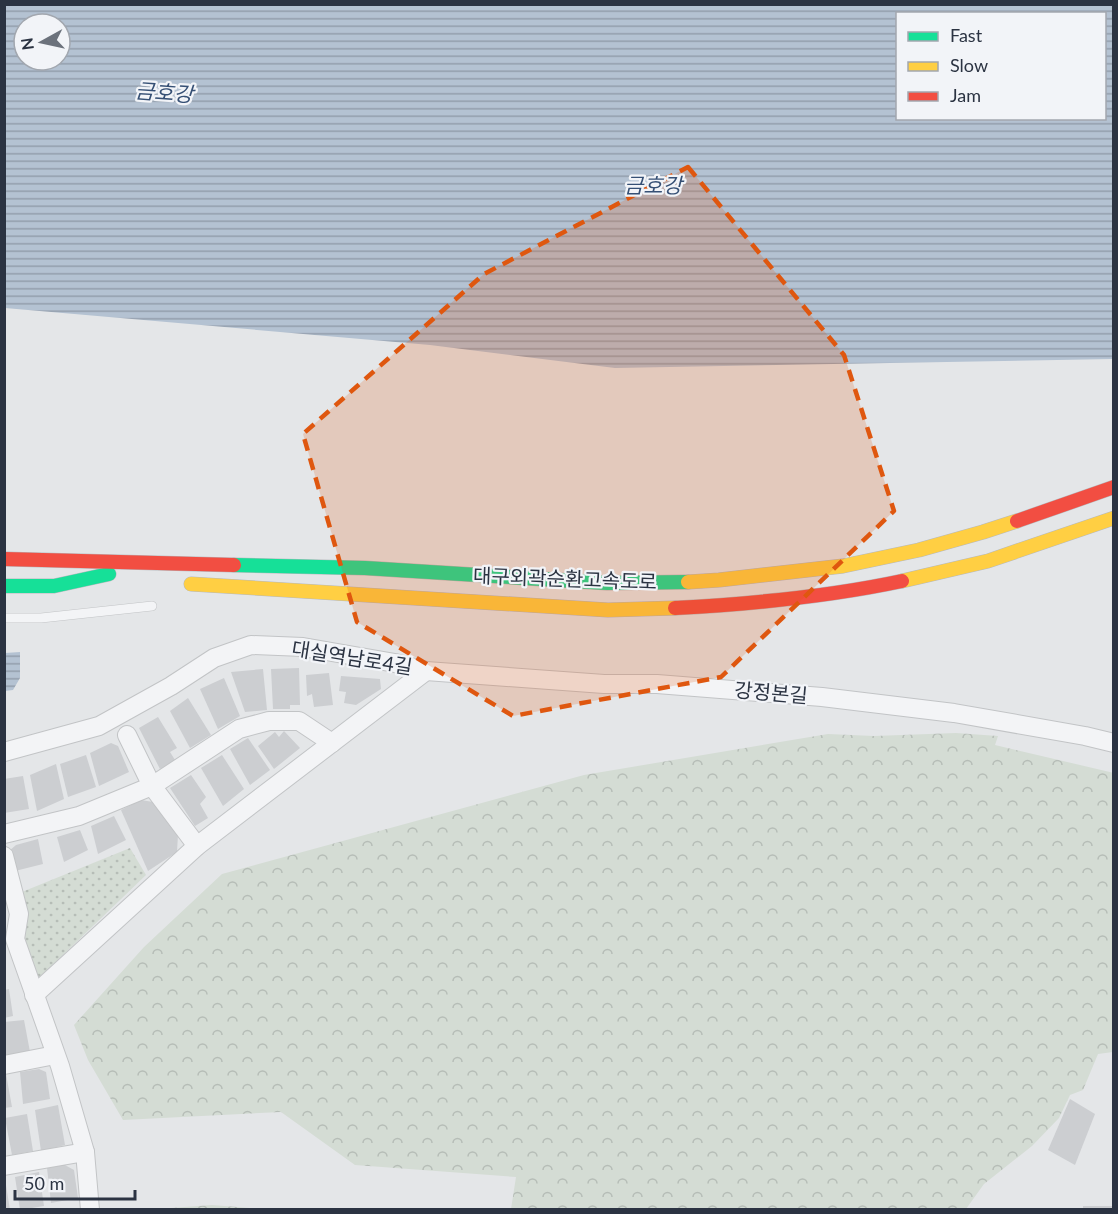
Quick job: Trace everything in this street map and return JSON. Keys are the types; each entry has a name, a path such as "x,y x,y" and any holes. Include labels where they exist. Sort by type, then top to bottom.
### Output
{"highway":[{"name":"대구외곽순환고속도로","path":"4,559 365,568 607,583 676,583 843,567 919,550 984,532 1113,487"},
{"name":"대구외곽순환고속도로","path":"176,583 608,610 671,610 837,594 900,582 989,561 1113,518"},
{"path":"99,547 135,561"},
{"path":"4,573 115,575 54,586 4,586"}],"street":[{"name":"대실역남로4길","path":"4,752 99,726 171,686 214,658 251,645 303,647 395,663 426,671"},
{"name":"대실역남로4길","path":"34,995 197,846 426,671"},
{"name":"강정본길","path":"426,671 604,684 657,684 822,697 954,713 1113,743"},
{"path":"4,834 79,816 152,786 239,729 269,721 299,721 332,742"},
{"path":"127,735 152,786 197,846"},
{"path":"4,856 20,914 15,939 60,1066 85,1152 90,1209"},
{"path":"4,1065 55,1055"},
{"path":"4,1166 85,1152"}],"lane":[{"path":"4,618 41,618 152,606"},
{"path":"117,716 127,735"}],"highlighted area":[{"path":"688,167 844,355 894,511 721,677 513,716 357,622 303,434 484,274"}],"green space":[{"path":"956,733 998,736 995,745 1114,773 1113,1052 1098,1054 1083,1090 1070,1095 1059,1118 1032,1146 984,1184 966,1209 511,1209 516,1177 355,1165 281,1112 123,1120 88,1060 74,1025 144,947 222,874 584,775 828,734 874,736"},
{"path":"130,848 146,875 39,978 22,936 17,894"},
{"path":"212,1205 262,1209 157,1209"}],"water":[{"name":"금호강","path":"4,5 1113,5 1113,359 615,368 430,345 5,308"},
{"path":"20,652 20,678 13,690 5,691 5,653"}],"building":[{"path":"299,668 300,705 290,705 290,709 273,709 271,669"},
{"path":"263,669 267,710 245,712 231,672"},
{"path":"329,673 333,705 314,707 312,694 307,696 306,675"},
{"path":"341,676 380,679 381,689 356,705 344,703 346,692 339,691"},
{"path":"224,678 240,716 218,729 200,689"},
{"path":"188,698 211,735 190,748 170,711"},
{"path":"158,717 177,748 170,752 175,760 160,769 139,728"},
{"path":"284,731 300,748 274,769 258,746 275,732 279,737"},
{"path":"248,738 270,770 250,785 230,749"},
{"path":"111,743 118,746 129,772 99,786 90,753"},
{"path":"86,755 96,787 68,797 60,764"},
{"path":"222,755 244,789 223,806 201,768"},
{"path":"56,764 64,799 37,811 30,775"},
{"path":"191,775 206,797 200,804 208,818 195,826 170,788"},
{"path":"23,776 29,809 4,813 4,779"},
{"path":"141,800 153,802 178,834 177,852 148,871 121,810"},
{"path":"114,816 126,840 98,854 91,826"},
{"path":"80,830 88,850 64,862 57,837"},
{"path":"38,839 43,864 11,872 8,852 16,845"},
{"path":"9,989 13,1016 4,1018 4,990"},
{"path":"24,1020 30,1052 4,1057 4,1022"},
{"path":"39,1069 46,1072 50,1099 23,1104 20,1072"},
{"path":"4,1074 6,1074 12,1107 4,1108"},
{"path":"1070,1099 1095,1114 1075,1165 1048,1150"},
{"path":"58,1105 65,1145 41,1151 35,1110"},
{"path":"27,1114 33,1151 12,1155 5,1118"},
{"path":"63,1164 74,1170 78,1198 51,1203 47,1168"},
{"path":"39,1172 44,1206 20,1210 15,1177"},
{"path":"4,1185 6,1185 10,1210 4,1210"},
{"path":"1083,1206 1114,1206 1114,1210 1083,1210"}],"traffic: fast":[{"path":"234,565 365,568 607,583 688,582"},
{"path":"4,586 54,586 109,574"}],"traffic: slow":[{"path":"902,581 988,561 1114,518"},
{"path":"688,582 843,566 919,550 1017,521"},
{"path":"191,584 608,610 675,608"}],"traffic: jam":[{"path":"1017,521 1114,487"},
{"path":"4,559 234,565"},
{"path":"675,608 789,599 902,581"}]}
